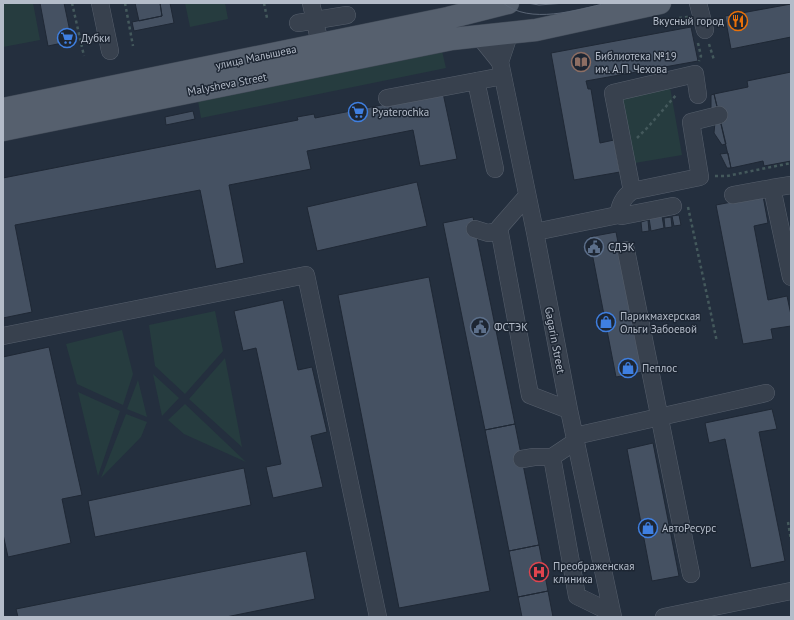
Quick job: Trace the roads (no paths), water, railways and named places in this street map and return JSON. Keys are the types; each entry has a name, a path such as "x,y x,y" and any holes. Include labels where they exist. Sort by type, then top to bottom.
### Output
{"main road":[{"name":"улица Малышева","path":"3,109 320,44 472,7 507,3"},
{"name":"Gagarin Street","path":"507,3 510,32"},
{"name":"улица Малышева","path":"3,130 452,39 536,30 660,3"},
{"name":"Gagarin Street","path":"472,7 479,36"}],"street":[{"path":"100,3 110,51"},
{"path":"311,3 306,22 320,44"},
{"path":"698,3 705,30"},
{"path":"306,22 347,15"},
{"name":"Gagarin Street","path":"501,69 510,32"},
{"name":"Gagarin Street","path":"479,36 501,69 535,232 569,410 613,615"},
{"path":"387,98 476,81 501,69"},
{"path":"632,191 623,151 613,93 695,74 698,94"},
{"path":"476,81 495,169"},
{"path":"618,215 620,204 627,194 632,191 700,177 691,122 719,115"},
{"path":"734,195 791,185"},
{"path":"772,188 791,277"},
{"path":"527,196 499,228 530,395 569,410"},
{"path":"535,232 680,204"},
{"path":"475,229 488,233 500,231"},
{"path":"626,250 691,574"},
{"path":"3,336 306,275 378,617"},
{"path":"522,459 552,457 575,438 659,416 766,393"},
{"path":"552,457 578,596 613,615"},
{"path":"664,617 713,612 791,591"}],"tram line":[{"path":"503,3 514,10 540,15 568,12 607,3"},
{"path":"527,3 539,5 566,3"}],"place":[{"name":"Вкусный город","path":"738,21"},
{"name":"Дубки","path":"67,38"},
{"name":"Библиотека №19 им. А.П. Чехова","path":"581,62"},
{"name":"Pyaterochka","path":"358,112"},
{"name":"СДЭК","path":"594,247"},
{"name":"Парикмахерская Ольги Забоевой","path":"606,322"},
{"name":"ФСТЭК","path":"480,327"},
{"name":"Пеплос","path":"628,368"},
{"name":"АвтоРесурс","path":"648,528"},
{"name":"Преображенская клиника","path":"539,572"}]}
